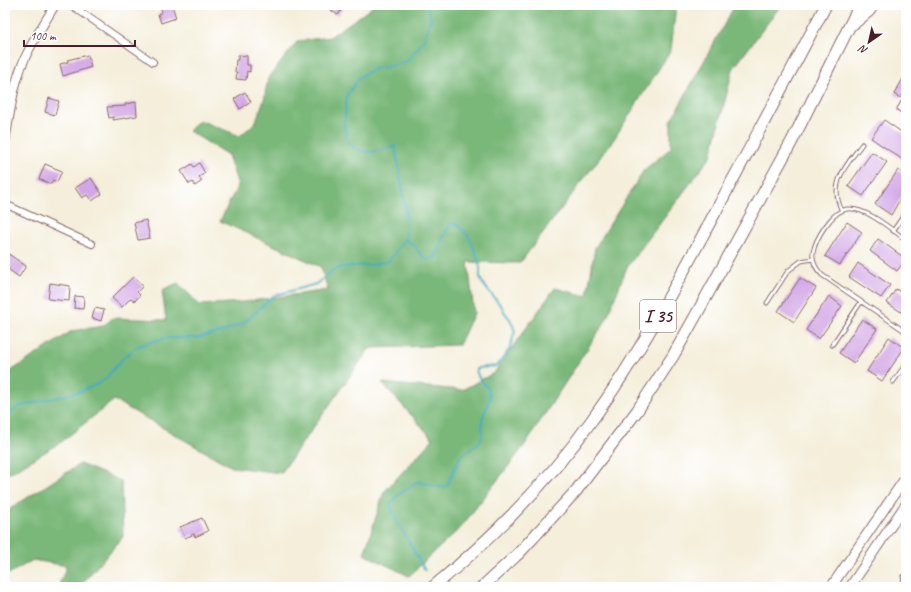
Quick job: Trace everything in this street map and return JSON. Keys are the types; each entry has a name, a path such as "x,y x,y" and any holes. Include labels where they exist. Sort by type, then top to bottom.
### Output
{"highway":[{"name":"I 35","path":"433,587 459,566 525,500 592,421 665,303 759,132 826,5"},
{"name":"I 35","path":"482,587 519,553 576,491 637,411 673,356 792,141 860,5"},
{"path":"848,28 869,11 873,5"}],"main road":[{"path":"831,587 906,477"},
{"path":"850,587 906,504"}],"street":[{"path":"5,142 18,78 24,58 55,5"},
{"path":"71,5 153,62"},
{"path":"5,204 92,244"}],"lane":[{"path":"906,97 899,109 906,113"},
{"path":"842,211 837,202 837,185 844,170 862,144"},
{"path":"906,240 864,212 847,209 834,216 821,233 813,254 813,259 817,270 822,275 906,332"},
{"path":"893,231 906,212"},
{"path":"767,303 788,271 801,261 813,259"},
{"path":"832,345 861,302"},
{"path":"893,382 906,364"}],"green space":[{"path":"373,5 676,5 671,50 614,139 520,263 468,262 474,313 459,345 370,348 281,473 232,467 114,400 60,443 5,476 5,375 72,331 103,326 113,318 166,320 162,290 178,283 200,305 244,302 328,290 321,267 220,221 238,185 228,155 189,131 199,120 240,136 255,123 264,100 268,78 298,41 330,37 370,9"},
{"path":"735,5 781,5 733,69 711,156 627,267 606,320 524,446 461,527 409,576 364,554 384,492 433,439 382,383 462,390 494,373 555,288 587,296 595,248 644,170 671,148 671,121"},
{"path":"80,464 121,481 123,537 79,587 58,587 67,566 33,560 5,576 5,512"}],"building":[{"path":"160,5 172,5 176,18 161,23 158,14 162,12"},
{"path":"323,5 345,5 338,15"},
{"path":"88,55 91,67 63,76 60,64 68,62 67,60"},
{"path":"238,55 247,56 247,65 250,65 250,72 247,71 246,80 236,79 236,60 238,60"},
{"path":"906,74 906,89 900,98 894,94"},
{"path":"245,92 251,102 240,109 234,99"},
{"path":"49,98 59,101 55,115 45,112"},
{"path":"136,102 137,116 113,120 113,117 109,118 107,107 125,106 125,104"},
{"path":"884,120 906,135 906,162 871,138"},
{"path":"872,152 887,162 863,196 848,186"},
{"path":"199,163 205,173 199,177 202,181 195,186 193,182 189,184 181,171 192,164 194,167"},
{"path":"45,164 62,171 57,182 53,180 51,184 39,179"},
{"path":"898,170 906,175 906,189 891,215 875,204"},
{"path":"91,178 102,194 92,201 87,195 82,198 75,188"},
{"path":"146,220 150,238 138,240 134,223"},
{"path":"847,222 862,232 840,265 825,256"},
{"path":"878,239 906,259 897,271 870,251"},
{"path":"7,253 26,266 19,277 5,267 5,256"},
{"path":"858,263 890,285 881,298 849,277"},
{"path":"133,277 143,286 137,292 140,295 135,301 131,298 122,307 112,298"},
{"path":"800,278 816,288 794,322 778,311"},
{"path":"50,283 70,286 69,301 48,299"},
{"path":"896,289 906,296 906,315 887,303"},
{"path":"75,296 84,297 83,309 74,308"},
{"path":"829,296 842,306 819,339 806,330"},
{"path":"95,308 104,310 101,321 92,318"},
{"path":"862,319 877,329 854,363 839,353"},
{"path":"889,337 904,348 882,381 867,371"},
{"path":"202,518 208,531 195,537 194,534 185,538 180,527"},
{"path":"906,574 905,587 904,582 902,583 901,575"}],"waterway":[{"path":"406,240 406,211 395,146 372,152 359,150 348,143 344,125 347,95 360,76 376,68 391,66 407,61 424,40 431,18 427,5"},
{"path":"406,240 412,243 425,259 435,258 450,225 456,224 468,235 480,267 480,278 483,284 502,307 510,319 515,331 510,348 497,366 478,368 476,371 480,380 488,388 490,398 482,419 482,436 480,442 460,457 447,486 439,487 419,482 415,483 397,496 391,503 393,515 425,570"},
{"path":"5,420 11,412 21,406 78,392 100,383 124,357 138,346 165,338 197,338 223,332 244,323 273,296 316,284 333,270 341,267 372,265 389,261 405,240"}]}
